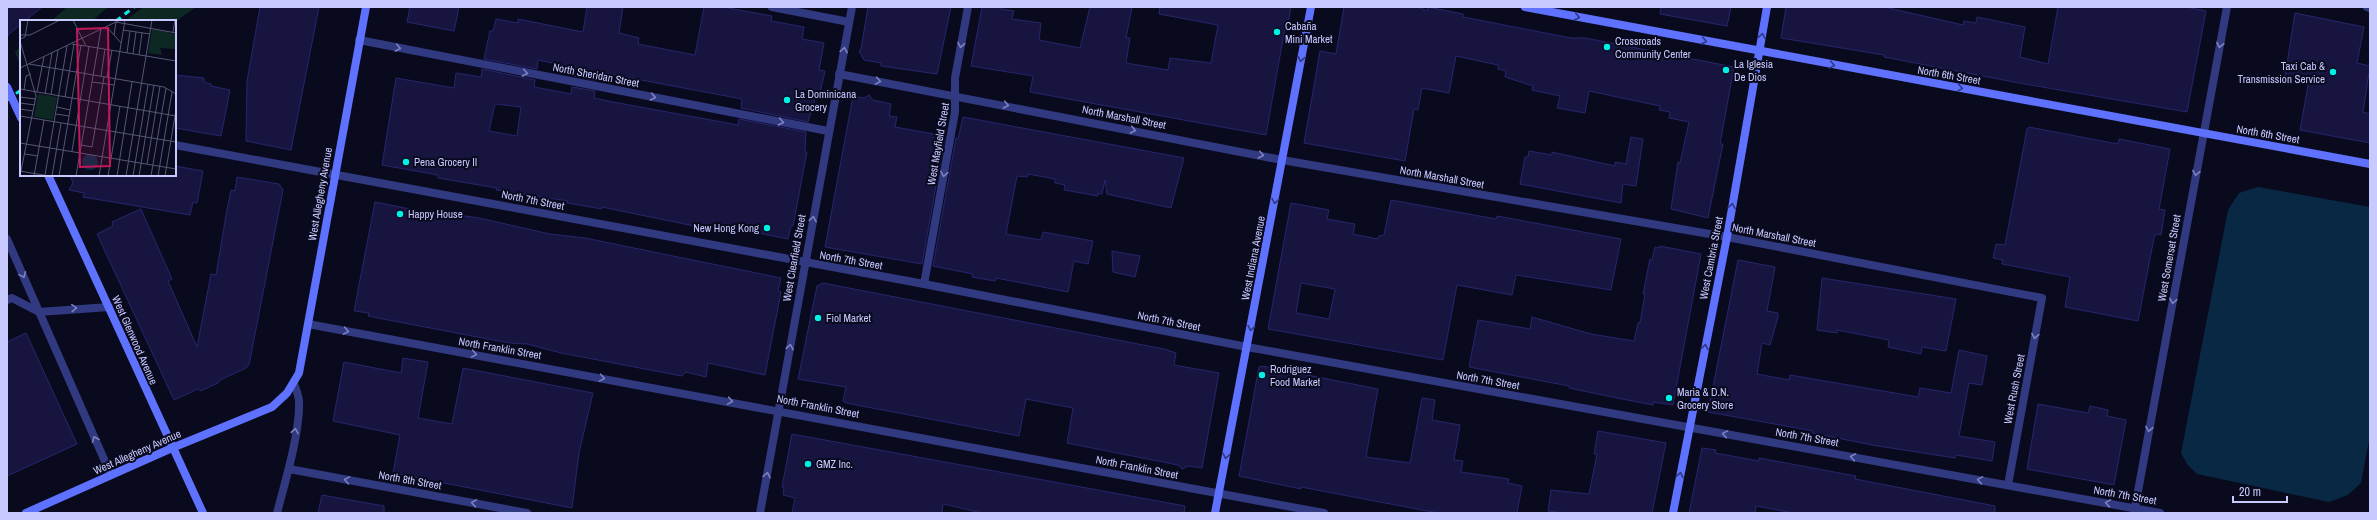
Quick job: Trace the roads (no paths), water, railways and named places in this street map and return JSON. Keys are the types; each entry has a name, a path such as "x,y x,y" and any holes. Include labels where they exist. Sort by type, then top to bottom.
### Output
{"street":[{"name":"West Allegheny Avenue","path":"26,513 172,448 272,407 294,384 299,373 334,174 366,7"},
{"path":"772,7 849,22"},
{"name":"West Clearfield Street","path":"760,513 828,131 852,7"},
{"name":"West Mayfield Street","path":"924,284 956,95 955,78 968,7"},
{"name":"West Indiana Avenue","path":"1215,513 1311,7"},
{"name":"North 6th Street","path":"1525,7 2370,164"},
{"name":"West Cambria Street","path":"1673,513 1726,237 1767,7"},
{"name":"West Somerset Street","path":"2134,511 2227,7"},
{"path":"2366,7 2370,8"},
{"name":"North Sheridan Street","path":"359,40 828,131"},
{"name":"North Marshall Street","path":"839,74 956,95 1282,160 1726,237 2042,298"},
{"path":"7,87 20,115"},
{"name":"North 7th Street","path":"176,145 924,284 1247,347 2008,485 2134,511 2160,513"},
{"name":"West Glenwood Avenue","path":"48,176 172,448 204,513"},
{"path":"7,239 111,475"},
{"name":"West Rush Street","path":"2008,485 2042,298"},
{"path":"9,299 39,312 109,307"},
{"name":"North Franklin Street","path":"308,324 779,410 1324,513"},
{"path":"277,513 289,469 299,400 294,384"},
{"name":"North 8th Street","path":"289,469 527,513"}],"water":[{"path":"2258,187 2370,207 2370,436 2361,483 2348,495 2329,502 2197,474 2187,464 2181,453 2228,210 2239,193"}],"railway":[{"path":"117,20 134,7"},
{"path":"7,100 20,91"}],"place":[{"name":"Cabaña Mini Market","path":"1277,32"},
{"name":"Crossroads Community Center","path":"1607,47"},
{"name":"La Iglesia De Dios","path":"1726,70"},
{"name":"Taxi Cab & Transmission Service","path":"2333,72"},
{"name":"La Dominicana Grocery","path":"787,100"},
{"name":"Pena Grocery II","path":"406,162"},
{"name":"Happy House","path":"400,214"},
{"name":"New Hong Kong","path":"767,228"},
{"name":"Fiol Market","path":"818,318"},
{"name":"Rodriguez Food Market","path":"1262,375"},
{"name":"Maria & D.N. Grocery Store","path":"1669,398"},
{"name":"GMZ Inc.","path":"808,464"}]}
